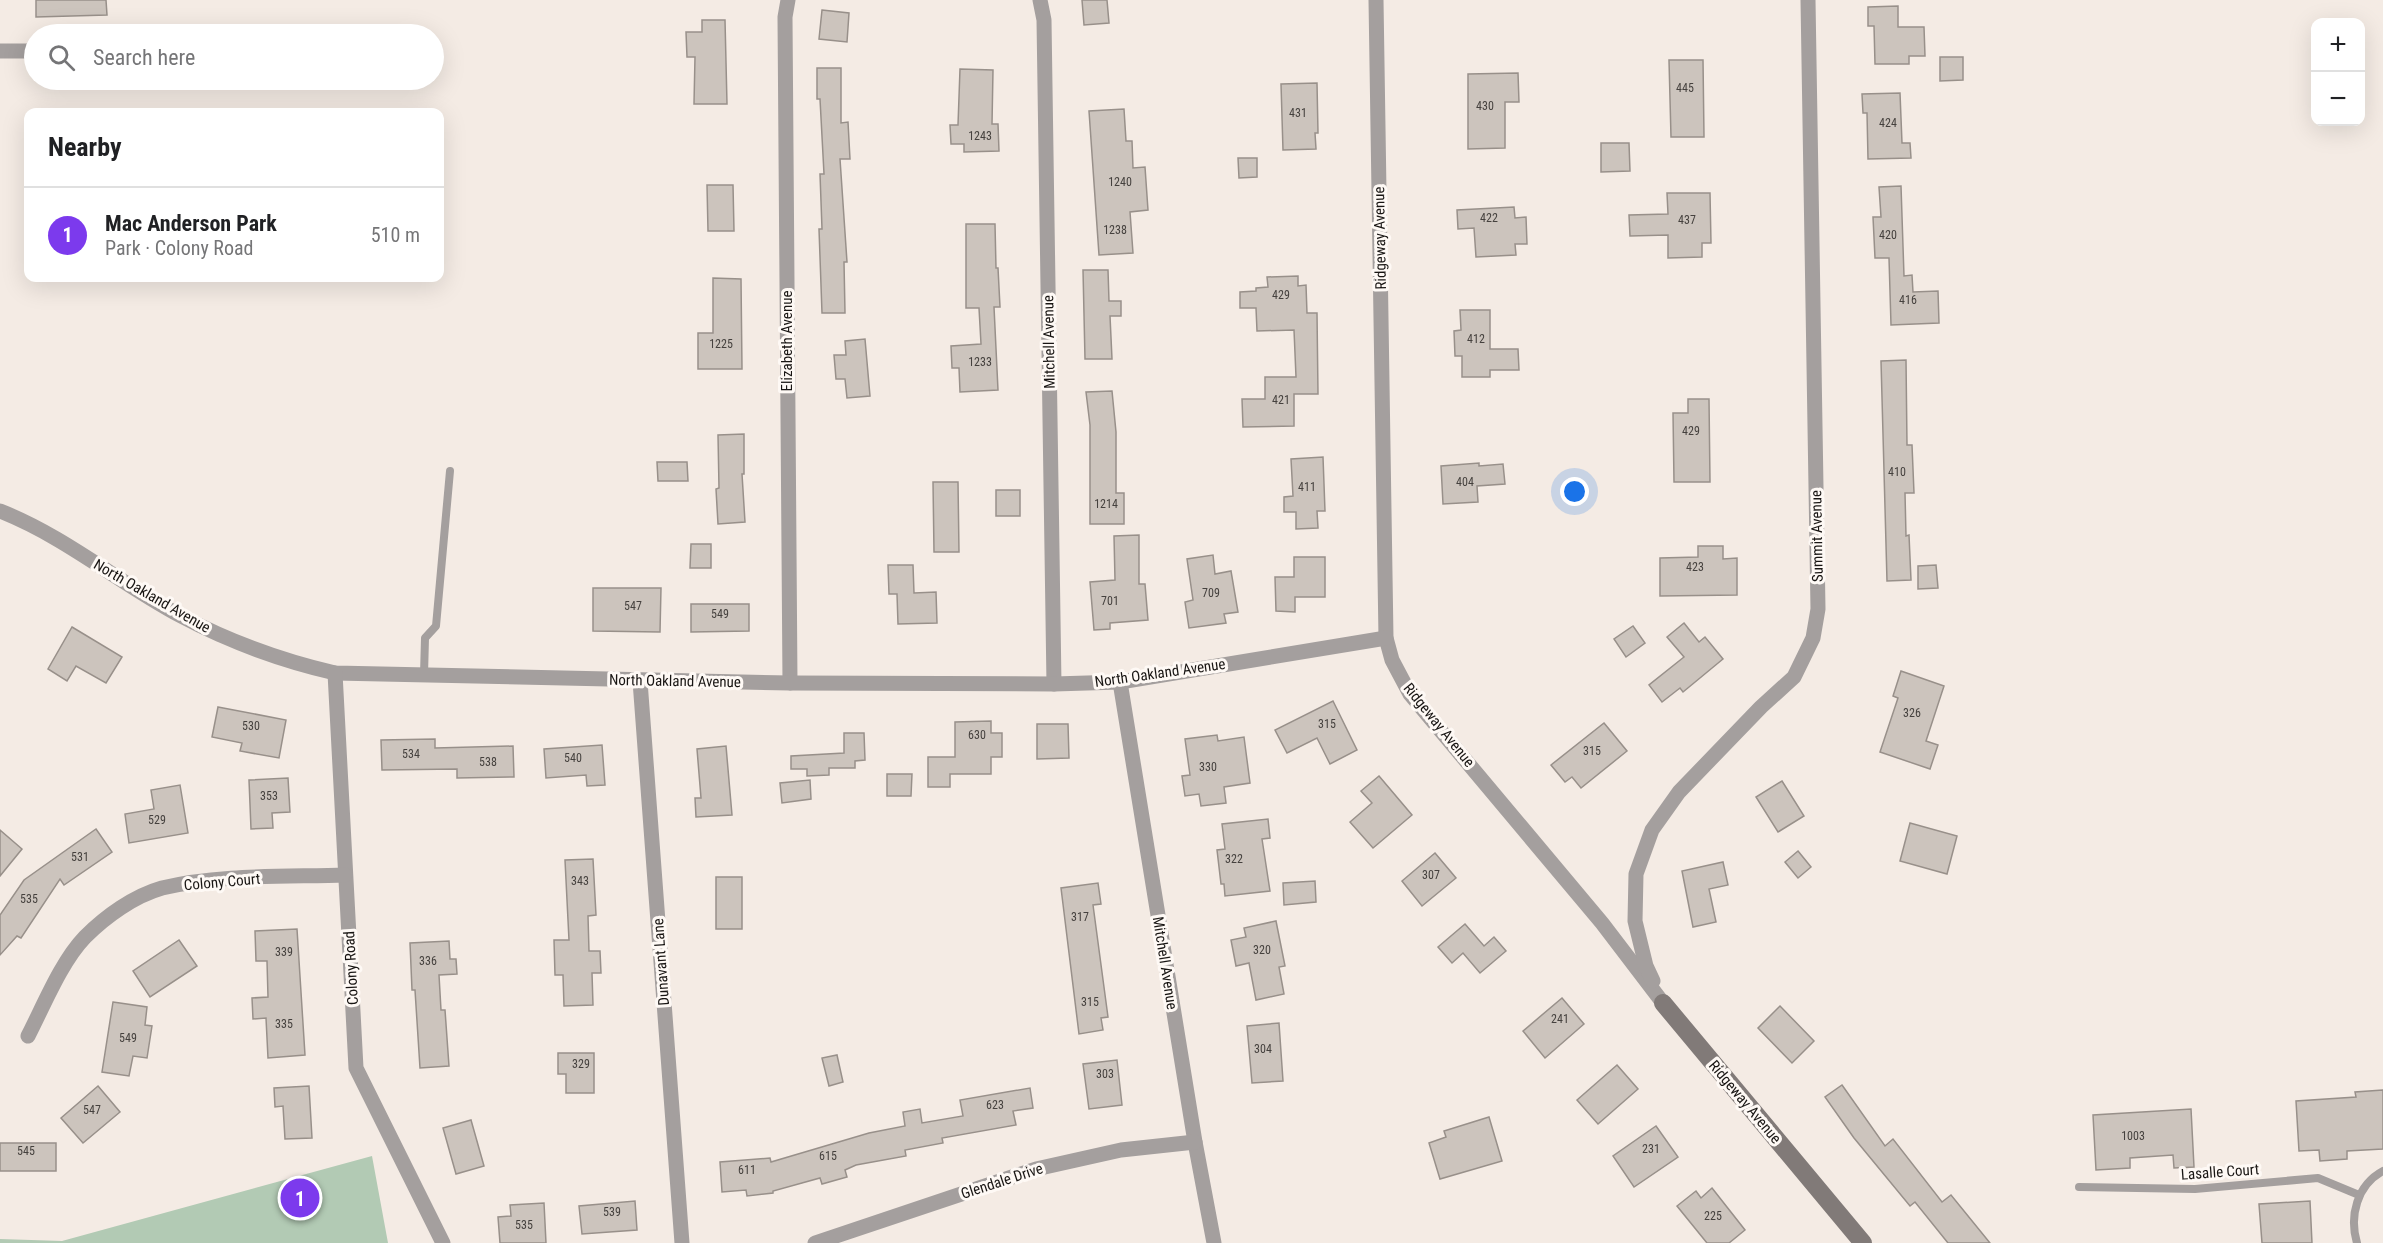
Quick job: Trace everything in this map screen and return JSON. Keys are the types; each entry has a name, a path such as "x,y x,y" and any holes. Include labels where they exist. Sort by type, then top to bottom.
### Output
{"street":[{"name":"Elizabeth Avenue","path":"788,0 785,28 790,683"},
{"name":"Mitchell Avenue","path":"1040,0 1044,31 1054,684"},
{"name":"Ridgeway Avenue","path":"1376,0 1386,638 1392,660 1410,694 1602,923 1663,1003 1863,1243"},
{"name":"Summit Avenue","path":"1663,1003 1646,966 1635,921 1636,874 1652,830 1679,792 1761,707 1794,677 1813,638 1818,609 1808,0"},
{"path":"0,51 24,51"},
{"name":"North Oakland Avenue","path":"0,511 22,520 71,547 180,616 238,644 290,663 335,673 790,683 1120,682 1386,638"},
{"name":"Colony Road","path":"335,673 356,1068 443,1243"},
{"name":"Dunavant Lane","path":"640,681 682,1243"},
{"name":"Mitchell Avenue","path":"1120,682 1195,1142 1214,1243"},
{"name":"Colony Court","path":"28,1036 58,976 84,938 119,908 160,889 206,880 345,875"},
{"name":"Glendale Drive","path":"815,1243 1036,1169 1121,1150 1195,1142"}],"lane":[{"path":"424,675 425,638 436,626 450,471"},
{"path":"2357,1243 2355,1211 2359,1195 2375,1176 2383,1171"},
{"name":"Lasalle Court","path":"2079,1187 2195,1189 2318,1178 2359,1195"}],"green space":[{"path":"372,1156 388,1243 0,1243 0,1239 62,1241"}],"building":[{"path":"36,0 106,0 107,15 36,17"},
{"path":"1082,0 1107,0 1109,23 1084,25"},
{"path":"1898,6 1898,27 1924,27 1925,56 1909,56 1909,64 1875,64 1874,26 1868,26 1868,7"},
{"path":"822,10 849,13 847,42 819,39"},
{"path":"702,20 725,20 727,104 694,104 695,57 687,57 686,32 702,32"},
{"path":"1940,57 1963,57 1963,80 1940,81"},
{"path":"1669,60 1703,60 1704,137 1671,137"},
{"path":"817,68 841,68 841,123 848,122 850,159 840,159 847,262 844,262 845,313 822,313 819,229 822,229 820,174 824,174 820,99 817,99"},
{"path":"960,69 993,70 992,124 998,124 999,151 964,152 964,144 951,144 950,125 958,125"},
{"path":"1518,73 1519,102 1505,102 1505,148 1468,149 1468,74"},
{"path":"1317,83 1316,149 1283,150 1281,84"},
{"path":"1900,93 1902,143 1910,143 1911,158 1868,159 1867,113 1863,113 1862,94"},
{"path":"1124,109 1126,141 1132,141 1133,168 1145,167 1148,210 1130,212 1133,253 1099,255 1089,111"},
{"path":"1601,143 1629,143 1630,171 1601,172"},
{"path":"1238,158 1257,158 1257,177 1239,178"},
{"path":"707,185 733,185 734,231 708,231"},
{"path":"1901,186 1904,276 1912,275 1913,292 1938,291 1939,323 1891,325 1889,258 1875,258 1873,217 1881,217 1879,187"},
{"path":"1667,193 1710,193 1711,243 1702,243 1702,257 1668,258 1668,235 1630,236 1629,215 1668,214"},
{"path":"1514,207 1515,218 1526,217 1527,244 1515,244 1516,255 1476,257 1474,228 1458,229 1457,210"},
{"path":"966,224 995,224 1000,307 994,307 998,390 960,392 959,368 952,368 951,346 981,344 979,308 966,308"},
{"path":"1083,270 1108,270 1109,301 1121,301 1121,316 1110,316 1112,359 1085,359"},
{"path":"1298,276 1298,286 1306,285 1307,313 1317,313 1318,394 1294,394 1294,426 1243,427 1242,399 1265,399 1265,377 1296,377 1294,330 1257,331 1256,308 1240,308 1240,292 1256,291 1256,288 1268,287 1267,277"},
{"path":"713,278 741,279 742,369 698,369 698,333 713,333"},
{"path":"1460,310 1490,310 1490,349 1518,349 1519,370 1490,370 1490,377 1462,377 1462,356 1455,356 1454,331 1461,330"},
{"path":"865,339 870,396 847,398 845,379 836,379 834,355 846,355 845,341"},
{"path":"1906,360 1907,445 1912,445 1914,493 1905,493 1906,536 1909,535 1911,580 1887,581 1881,361"},
{"path":"1112,391 1116,432 1116,493 1124,493 1124,524 1090,524 1090,425 1086,392"},
{"path":"1688,399 1709,399 1710,482 1674,482 1673,413 1688,413"},
{"path":"744,434 744,474 742,474 745,522 718,524 716,489 719,488 718,435"},
{"path":"1323,457 1325,511 1317,511 1318,528 1296,529 1296,512 1284,512 1284,497 1293,496 1291,459"},
{"path":"657,462 687,462 688,481 658,481"},
{"path":"1479,463 1479,466 1503,464 1505,484 1477,486 1478,502 1443,504 1441,466"},
{"path":"933,482 958,482 959,552 934,552"},
{"path":"996,490 1020,490 1020,516 996,516"},
{"path":"1139,535 1139,584 1145,584 1148,620 1110,623 1110,629 1094,630 1090,582 1115,580 1114,536"},
{"path":"691,544 711,544 711,568 690,568"},
{"path":"1698,546 1723,546 1723,559 1737,558 1737,595 1660,596 1660,558 1698,557"},
{"path":"1213,555 1215,574 1231,571 1238,612 1224,614 1226,623 1189,628 1185,602 1193,600 1187,559"},
{"path":"1294,557 1325,557 1325,597 1295,597 1295,612 1276,611 1275,577 1294,577"},
{"path":"888,565 913,565 914,593 936,592 937,623 898,624 897,594 889,594"},
{"path":"1936,565 1938,588 1918,589 1918,566"},
{"path":"593,588 661,588 660,632 593,631"},
{"path":"691,604 749,604 749,631 691,632"},
{"path":"1684,623 1699,642 1705,637 1723,659 1683,692 1680,688 1662,702 1649,685 1684,657 1667,637"},
{"path":"1633,626 1645,643 1626,657 1614,639"},
{"path":"72,627 122,657 106,683 76,666 67,681 48,669"},
{"path":"1901,671 1944,686 1926,741 1938,745 1930,769 1880,752 1898,698 1893,696"},
{"path":"1333,701 1357,750 1330,764 1317,738 1287,753 1275,730"},
{"path":"218,707 286,720 279,758 240,751 242,743 212,737"},
{"path":"991,721 991,733 1002,733 1002,757 991,757 991,774 950,774 950,787 928,787 928,757 955,757 955,722"},
{"path":"1604,723 1627,751 1581,788 1572,777 1565,782 1551,765"},
{"path":"1037,724 1068,724 1069,758 1037,759"},
{"path":"844,733 864,733 865,760 855,761 855,768 829,768 829,775 807,776 807,769 791,769 791,756 844,753"},
{"path":"1217,735 1218,741 1244,737 1250,783 1224,787 1226,803 1201,806 1199,794 1185,796 1182,776 1190,775 1185,739"},
{"path":"435,739 435,748 513,746 514,777 457,778 457,769 382,770 381,740"},
{"path":"602,745 605,785 587,786 586,775 546,778 544,749"},
{"path":"726,746 732,815 696,817 695,798 701,798 697,749"},
{"path":"887,774 912,774 911,796 887,796"},
{"path":"1379,776 1412,815 1373,848 1350,822 1372,803 1361,791"},
{"path":"288,778 290,812 272,813 273,828 251,829 249,780"},
{"path":"810,780 811,799 782,803 780,783"},
{"path":"1782,781 1804,816 1778,832 1756,797"},
{"path":"180,785 188,833 129,843 125,814 154,809 151,790"},
{"path":"1268,819 1270,838 1262,839 1270,891 1225,896 1224,884 1221,884 1217,850 1225,849 1222,824"},
{"path":"1910,823 1957,836 1947,874 1900,861"},
{"path":"96,829 112,852 64,885 60,879 21,938 17,936 0,955 0,915 24,880"},
{"path":"0,830 22,849 0,876"},
{"path":"1798,851 1811,867 1798,878 1785,862"},
{"path":"1435,853 1456,878 1422,906 1402,881"},
{"path":"593,859 596,915 588,916 589,951 600,951 601,973 592,973 593,1005 564,1006 563,975 555,975 554,940 569,940 565,860"},
{"path":"1723,862 1728,885 1709,889 1716,922 1693,927 1682,871"},
{"path":"716,877 742,877 742,929 716,929"},
{"path":"1315,881 1316,902 1284,905 1283,883"},
{"path":"1098,883 1101,904 1093,905 1108,1017 1101,1018 1103,1030 1079,1034 1061,888"},
{"path":"1276,921 1285,966 1279,967 1284,994 1256,1000 1249,963 1236,966 1231,940 1246,937 1244,928"},
{"path":"1465,924 1484,946 1494,937 1506,951 1480,973 1463,953 1452,963 1438,947"},
{"path":"297,929 305,1055 268,1058 266,1018 253,1019 252,998 268,997 267,961 256,961 255,931"},
{"path":"179,940 197,966 150,997 133,971"},
{"path":"449,941 450,959 456,959 457,974 439,975 441,1010 445,1010 449,1066 420,1068 410,943"},
{"path":"1562,998 1584,1024 1545,1058 1523,1031"},
{"path":"113,1002 147,1007 145,1025 152,1026 147,1058 133,1056 129,1076 102,1072"},
{"path":"1780,1006 1814,1041 1792,1063 1758,1028"},
{"path":"1279,1023 1283,1081 1252,1083 1247,1026"},
{"path":"558,1053 594,1053 594,1093 566,1093 566,1074 558,1074"},
{"path":"837,1055 843,1082 829,1086 822,1058"},
{"path":"1117,1060 1122,1105 1089,1109 1083,1064"},
{"path":"1617,1065 1638,1089 1598,1124 1577,1100"},
{"path":"1842,1085 1885,1146 1893,1139 1942,1202 1951,1195 1990,1243 1948,1243 1915,1202 1910,1206 1854,1138 1825,1097"},
{"path":"98,1086 120,1112 83,1143 61,1118"},
{"path":"309,1086 312,1138 285,1139 283,1106 275,1107 274,1088"},
{"path":"1030,1088 1033,1108 1013,1111 1016,1125 942,1138 943,1143 905,1150 906,1156 856,1165 845,1170 847,1177 822,1184 820,1178 773,1191 773,1193 747,1196 746,1190 722,1192 720,1162 770,1158 771,1162 869,1133 905,1126 903,1112 920,1109 922,1123 963,1116 960,1100"},
{"path":"2383,1090 2383,1149 2347,1151 2347,1159 2320,1161 2319,1150 2299,1151 2296,1101 2356,1097 2355,1092"},
{"path":"2191,1109 2194,1167 2174,1168 2173,1155 2130,1158 2130,1168 2096,1170 2093,1115"},
{"path":"1489,1117 1502,1161 1440,1179 1429,1143 1446,1137 1444,1131"},
{"path":"471,1120 484,1166 456,1174 443,1128"},
{"path":"1656,1126 1678,1157 1634,1187 1613,1156"},
{"path":"0,1143 56,1143 56,1171 0,1171"},
{"path":"1712,1188 1745,1230 1729,1243 1707,1243 1677,1206 1696,1191 1701,1198"},
{"path":"635,1201 637,1230 582,1234 579,1206"},
{"path":"2310,1201 2312,1243 2262,1243 2259,1204"},
{"path":"544,1203 546,1243 500,1243 498,1217 511,1216 510,1205"}],"place":[{"name":"Mac Anderson Park","path":"300,1198"}]}
